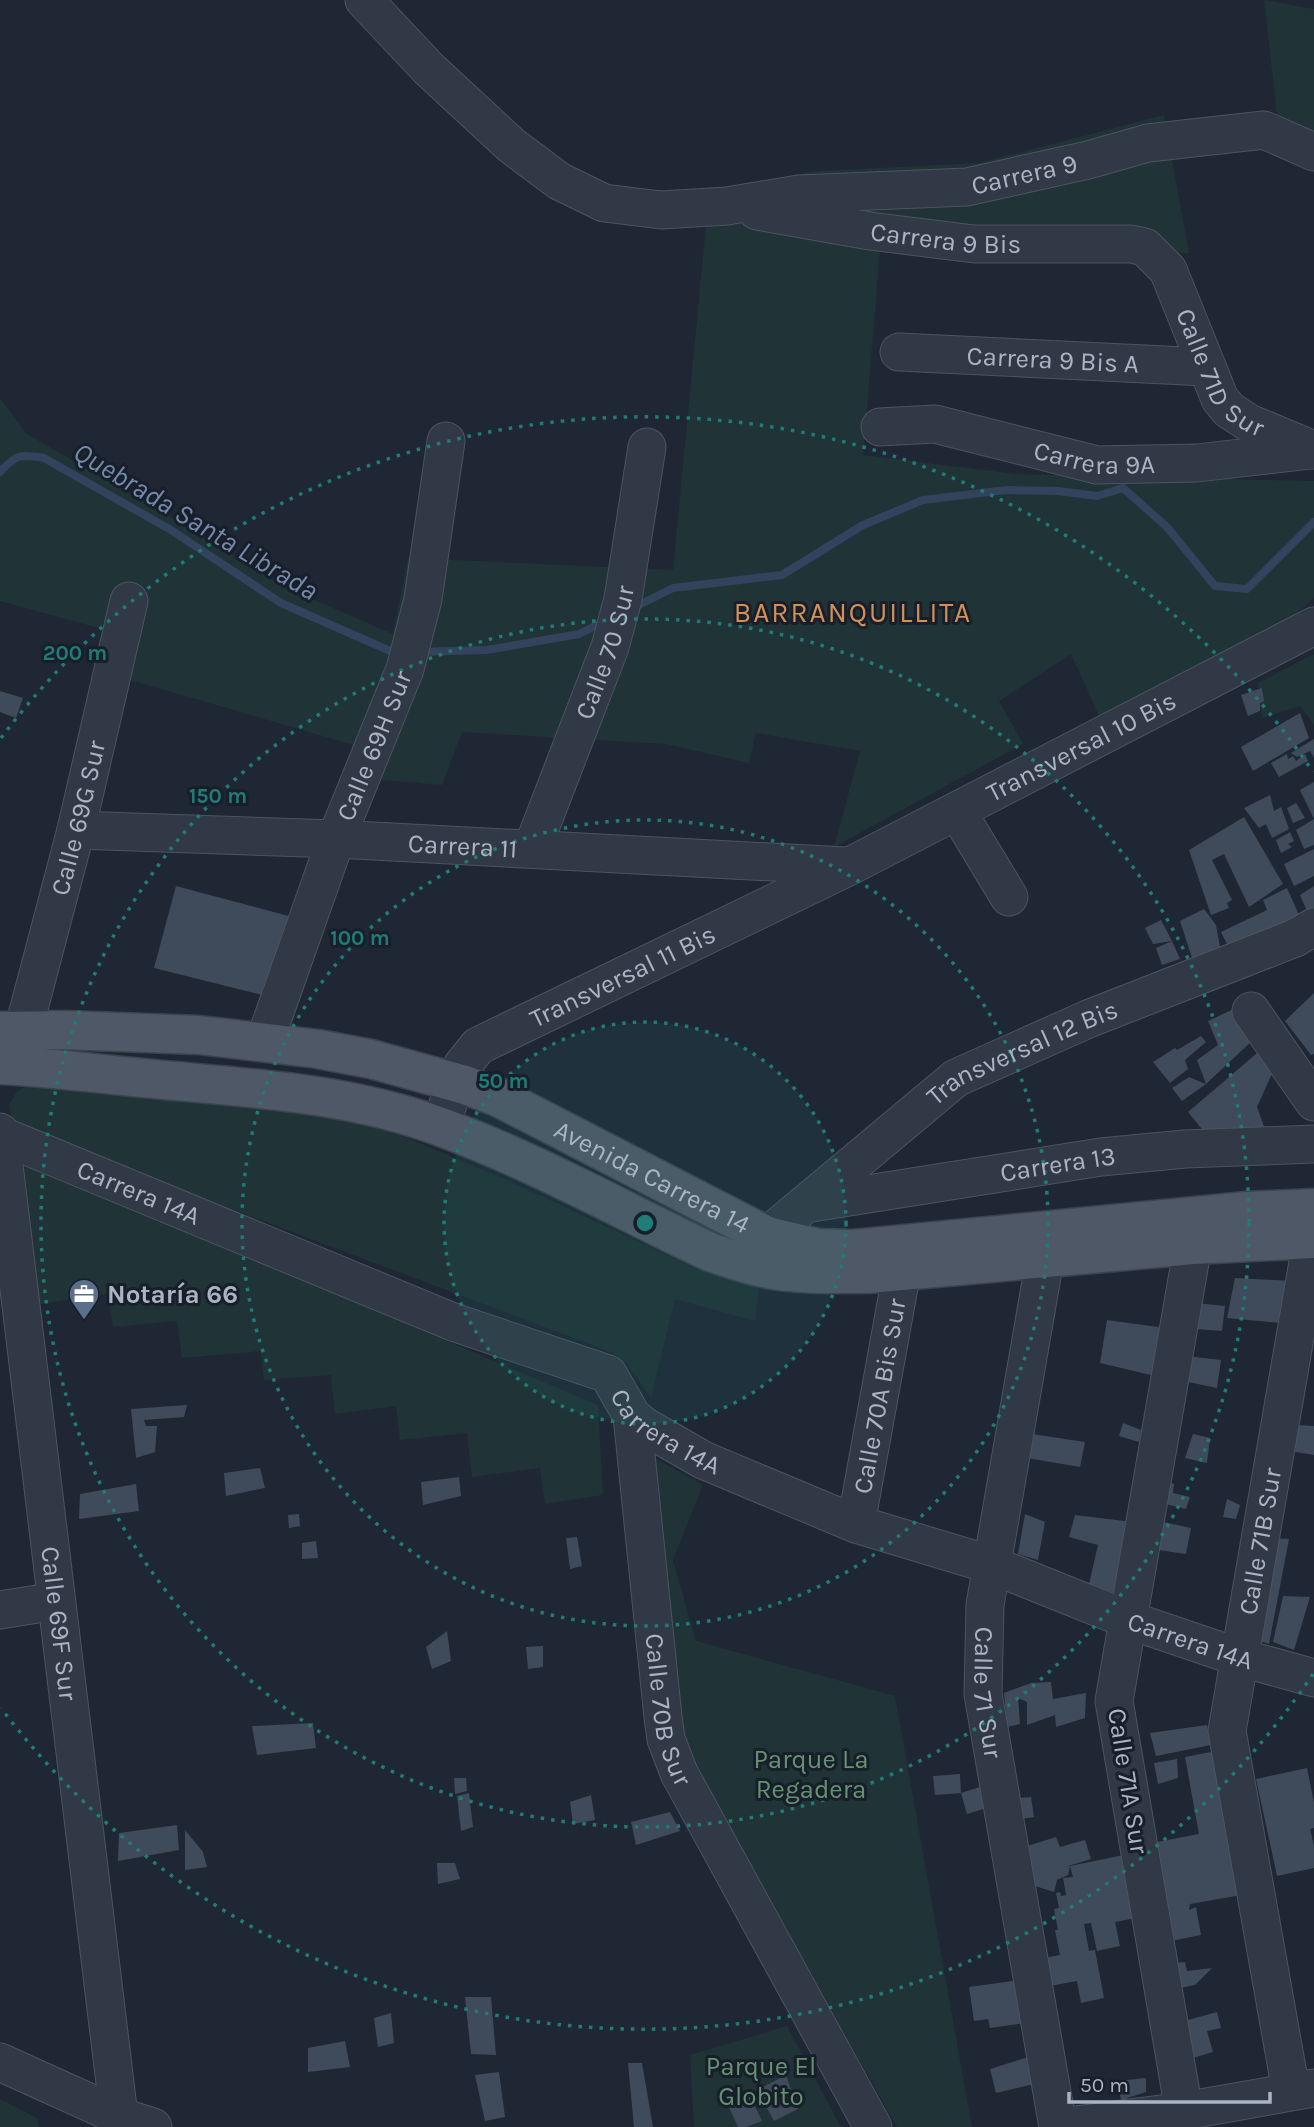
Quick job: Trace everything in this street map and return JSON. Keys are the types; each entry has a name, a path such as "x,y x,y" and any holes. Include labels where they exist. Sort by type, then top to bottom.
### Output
{"main road":[{"name":"Avenida Carrera 14","path":"6,1055 115,1031 199,1035 264,1042 372,1059 456,1082 498,1097 534,1113 767,1236 818,1248 853,1249 1247,1211 1313,1228"},
{"name":"Avenida Carrera 14","path":"6,1055 290,1092 373,1107 440,1126 571,1184 710,1252 774,1270 814,1274 868,1274 1193,1245 1313,1228"}],"street":[{"path":"364,0 429,69 512,145 559,181 604,203 662,210 727,206"},
{"name":"Carrera 9","path":"727,206 799,194 967,187 1088,160 1149,143 1265,130 1314,152"},
{"name":"Carrera 9 Bis","path":"727,206 870,232 974,244 1131,244 1145,247 1161,261"},
{"name":"Calle 71D Sur","path":"1161,261 1168,270 1220,399 1229,410 1249,423 1312,450"},
{"name":"Carrera 9 Bis A","path":"899,352 1206,367"},
{"name":"Carrera 9A","path":"880,427 935,424 1097,465 1197,463 1312,450"},
{"name":"Calle 69H Sur","path":"264,1042 336,839 405,669 423,599 446,441"},
{"name":"Calle 70 Sur","path":"533,849 618,616 647,447"},
{"name":"Calle 69G Sur","path":"6,1055 76,830 129,601"},
{"name":"Transversal 10 Bis","path":"850,866 1312,626"},
{"path":"957,811 1009,897"},
{"name":"Carrera 11","path":"76,830 336,839 850,866"},
{"name":"Transversal 11 Bis","path":"440,1126 462,1066 478,1046 850,866"},
{"name":"Transversal 12 Bis","path":"767,1236 956,1077 1088,1019 1295,938 1314,927"},
{"path":"1251,1011 1314,1102"},
{"name":"Calle 69F Sur","path":"0,1134 3,1185 122,2121"},
{"name":"Carrera 14A","path":"0,1134 453,1322 608,1374 632,1416 644,1426 703,1460 856,1524 992,1565 1129,1620 1238,1657 1314,1678"},
{"name":"Carrera 13","path":"804,1204 1101,1157 1197,1148 1314,1144"},
{"name":"Calle 71B Sur","path":"1303,2090 1227,1731 1313,1228"},
{"name":"Calle 71A Sur","path":"1184,2110 1114,1701 1193,1245"},
{"name":"Calle 71 Sur","path":"1045,1258 985,1605 983,1694 1059,2127"},
{"name":"Calle 70A Bis Sur","path":"856,1524 902,1271"},
{"name":"Calle 70B Sur","path":"632,1416 666,1739 678,1773 873,2127"},
{"path":"0,1610 56,1601"},
{"path":"0,2063 122,2121 153,2127"},
{"path":"1059,2127 1303,2090"}],"green space":[{"path":"1264,0 1314,9 1314,136 1277,115"},
{"path":"1164,115 1189,253 880,250 863,455 1016,474 1314,481 1314,598 1265,640 1100,718 1071,654 999,701 1023,744 834,847 860,751 756,733 749,763 666,744 462,732 442,785 347,777 357,746 120,677 128,636 0,601 0,398 27,434 200,534 282,586 393,634 408,558 673,570 709,194 816,171 979,163"},
{"path":"1314,654 1314,725 1300,706 1262,718 1258,683"},
{"path":"30,1083 307,1109 403,1136 511,1182 693,1267 759,1288 755,1321 675,1299 651,1398 628,1365 613,1353 12,1126 9,1104 17,1092"},
{"path":"17,1159 598,1405 603,1495 545,1504 540,1468 472,1477 467,1433 400,1440 396,1406 335,1414 331,1375 264,1380 261,1351 182,1358 177,1321 113,1327 108,1294 40,1304"},
{"name":"Parque La Regadera","path":"641,1450 703,1485 673,1560 696,1641 895,1696 972,2127 897,2127 692,1762 682,1737"},
{"name":"Parque El Globito","path":"787,2026 841,2127 694,2127 690,2055"},
{"path":"0,2099 37,2118 39,2127 0,2127"}],"building":[{"path":"1262,688 1264,701 1260,703 1260,711 1248,716 1241,695"},
{"path":"0,691 23,698 16,718 0,712"},
{"path":"1300,713 1309,738 1253,771 1241,747"},
{"path":"1314,739 1314,758 1310,751 1297,757 1291,753"},
{"path":"1287,754 1288,759 1293,756 1296,761 1305,754 1308,761 1279,777 1271,763"},
{"path":"1314,782 1314,819 1300,790"},
{"path":"1270,795 1274,811 1281,807 1289,829 1272,838 1266,824 1259,828 1244,808"},
{"path":"1296,803 1305,818 1293,823 1287,808"},
{"path":"1244,817 1283,884 1249,907 1224,854 1212,860 1232,900 1227,903 1229,908 1211,915 1189,850"},
{"path":"1314,819 1314,845 1304,849 1296,830"},
{"path":"1290,832 1294,841 1288,844 1292,847 1281,853 1276,840"},
{"path":"1314,849 1314,876 1294,886 1284,864"},
{"path":"176,886 296,918 274,998 154,968"},
{"path":"1314,886 1314,913 1309,916 1300,895"},
{"path":"1287,888 1303,924 1232,954 1221,932 1267,910 1263,900"},
{"path":"1204,909 1216,925 1221,953 1195,967 1180,921"},
{"path":"1161,920 1172,941 1153,944 1145,928"},
{"path":"1172,941 1180,959 1162,965 1156,948"},
{"path":"1314,993 1314,1054 1311,1055 1285,1021"},
{"path":"1236,1008 1253,1040 1206,1084 1197,1060 1218,1045 1208,1021"},
{"path":"1201,1036 1206,1042 1185,1060 1188,1069 1170,1083 1153,1062"},
{"path":"1263,1048 1275,1067 1257,1107 1266,1132 1211,1140 1188,1112"},
{"path":"1189,1077 1206,1084 1182,1101 1172,1088"},
{"path":"1235,1278 1293,1281 1281,1323 1227,1318"},
{"path":"1186,1302 1225,1306 1222,1331 1183,1328"},
{"path":"1107,1320 1165,1328 1155,1376 1100,1363"},
{"path":"1178,1355 1221,1360 1217,1388 1174,1379"},
{"path":"187,1405 184,1417 144,1420 146,1426 157,1426 155,1452 136,1458 131,1409"},
{"path":"1123,1423 1141,1430 1139,1442 1119,1436"},
{"path":"1297,1425 1314,1426 1314,1455 1290,1451"},
{"path":"1032,1434 1085,1442 1080,1467 1027,1458"},
{"path":"1193,1434 1210,1438 1207,1463 1185,1458"},
{"path":"260,1468 265,1488 226,1496 224,1473"},
{"path":"459,1477 461,1496 423,1505 421,1482"},
{"path":"1163,1480 1174,1484 1173,1493 1190,1497 1186,1509 1158,1502"},
{"path":"136,1484 139,1511 79,1519 80,1494"},
{"path":"1227,1499 1240,1505 1236,1519 1223,1517"},
{"path":"299,1514 300,1526 289,1528 288,1515"},
{"path":"1025,1514 1045,1522 1038,1560 1018,1554"},
{"path":"1075,1515 1133,1522 1117,1594 1089,1584 1098,1545 1069,1537"},
{"path":"1150,1519 1191,1528 1186,1554 1144,1548"},
{"path":"577,1537 582,1566 570,1569 566,1538"},
{"path":"1268,1538 1289,1539 1269,1644 1249,1637"},
{"path":"316,1541 318,1558 302,1559 302,1543"},
{"path":"1283,1596 1310,1597 1294,1650 1273,1642"},
{"path":"447,1631 451,1661 432,1669 426,1647"},
{"path":"543,1646 543,1667 528,1669 526,1647"},
{"path":"1051,1682 1053,1699 1086,1693 1085,1718 1056,1727 1055,1715 1027,1725 1027,1702 1018,1698 1020,1724 1007,1727 1004,1693 1031,1683"},
{"path":"313,1723 316,1748 257,1755 252,1726"},
{"path":"1207,1725 1211,1745 1156,1756 1150,1733"},
{"path":"1221,1750 1247,1894 1190,1904 1189,1910 1196,1907 1201,1935 1166,1942 1152,1843 1199,1834 1185,1757"},
{"path":"1177,1759 1178,1778 1158,1784 1154,1763"},
{"path":"1307,1768 1314,1803 1314,1828 1310,1829 1314,1846 1314,1868 1277,1876 1256,1779"},
{"path":"960,1774 961,1793 935,1795 933,1776"},
{"path":"454,1778 466,1778 467,1791 455,1794"},
{"path":"986,1785 993,1806 967,1814 961,1793"},
{"path":"469,1793 473,1827 461,1831 457,1796"},
{"path":"591,1795 595,1820 573,1824 570,1802"},
{"path":"1031,1797 1034,1817 1021,1819 1019,1798"},
{"path":"670,1812 680,1831 636,1845 631,1822"},
{"path":"177,1825 179,1850 118,1861 119,1833"},
{"path":"185,1830 203,1852 207,1867 185,1870"},
{"path":"1056,1837 1060,1847 1085,1840 1091,1859 1065,1867 1070,1866 1068,1875 1057,1880 1054,1892 1035,1886 1024,1847"},
{"path":"1129,1854 1141,1917 1115,1922 1120,1946 1097,1951 1091,1923 1084,1924 1089,1951 1095,1950 1104,1998 1081,2003 1077,1981 1050,1986 1045,1958 1060,1955 1055,1930 1058,1930 1054,1909 1059,1908 1056,1893 1066,1895 1063,1878 1073,1877 1070,1866"},
{"path":"437,1863 455,1863 460,1879 438,1884"},
{"path":"1185,1962 1187,1971 1212,1968 1195,1985 1169,1990 1167,1964"},
{"path":"1019,1980 1025,2023 990,2028 988,2019 974,2021 969,1987"},
{"path":"465,1997 491,1997 496,2055 471,2054"},
{"path":"1217,2012 1221,2028 1207,2031 1213,2052 1180,2062 1170,2025"},
{"path":"391,2013 394,2043 378,2047 374,2018"},
{"path":"345,2041 350,2067 308,2072 308,2048"},
{"path":"1032,2056 1034,2084 996,2093 990,2069"},
{"path":"628,2063 642,2063 653,2127 634,2127"},
{"path":"499,2072 505,2117 485,2121 475,2075"},
{"path":"786,2075 798,2109 774,2121 757,2090"},
{"path":"1146,2078 1146,2092 1127,2098 1131,2112 1124,2114 1117,2081"},
{"path":"750,2096 762,2121 738,2127 728,2105"}],"waterway":[{"name":"Quebrada Santa Librada","path":"0,472 19,457 44,458 171,530 281,603 388,650 401,651"},
{"name":"Quebrada Santa Librada","path":"631,609 673,588 782,575 863,525 923,500 1006,490 1058,491 1097,496 1123,488 1167,527 1215,586 1247,589 1314,522"},
{"name":"Quebrada Santa Librada","path":"418,652 487,650 579,634 607,620"}],"place":[{"name":"Notaría 66","path":"84,1321"}],"district":[{"name":"BARRANQUILLITA","path":"853,612"}]}
